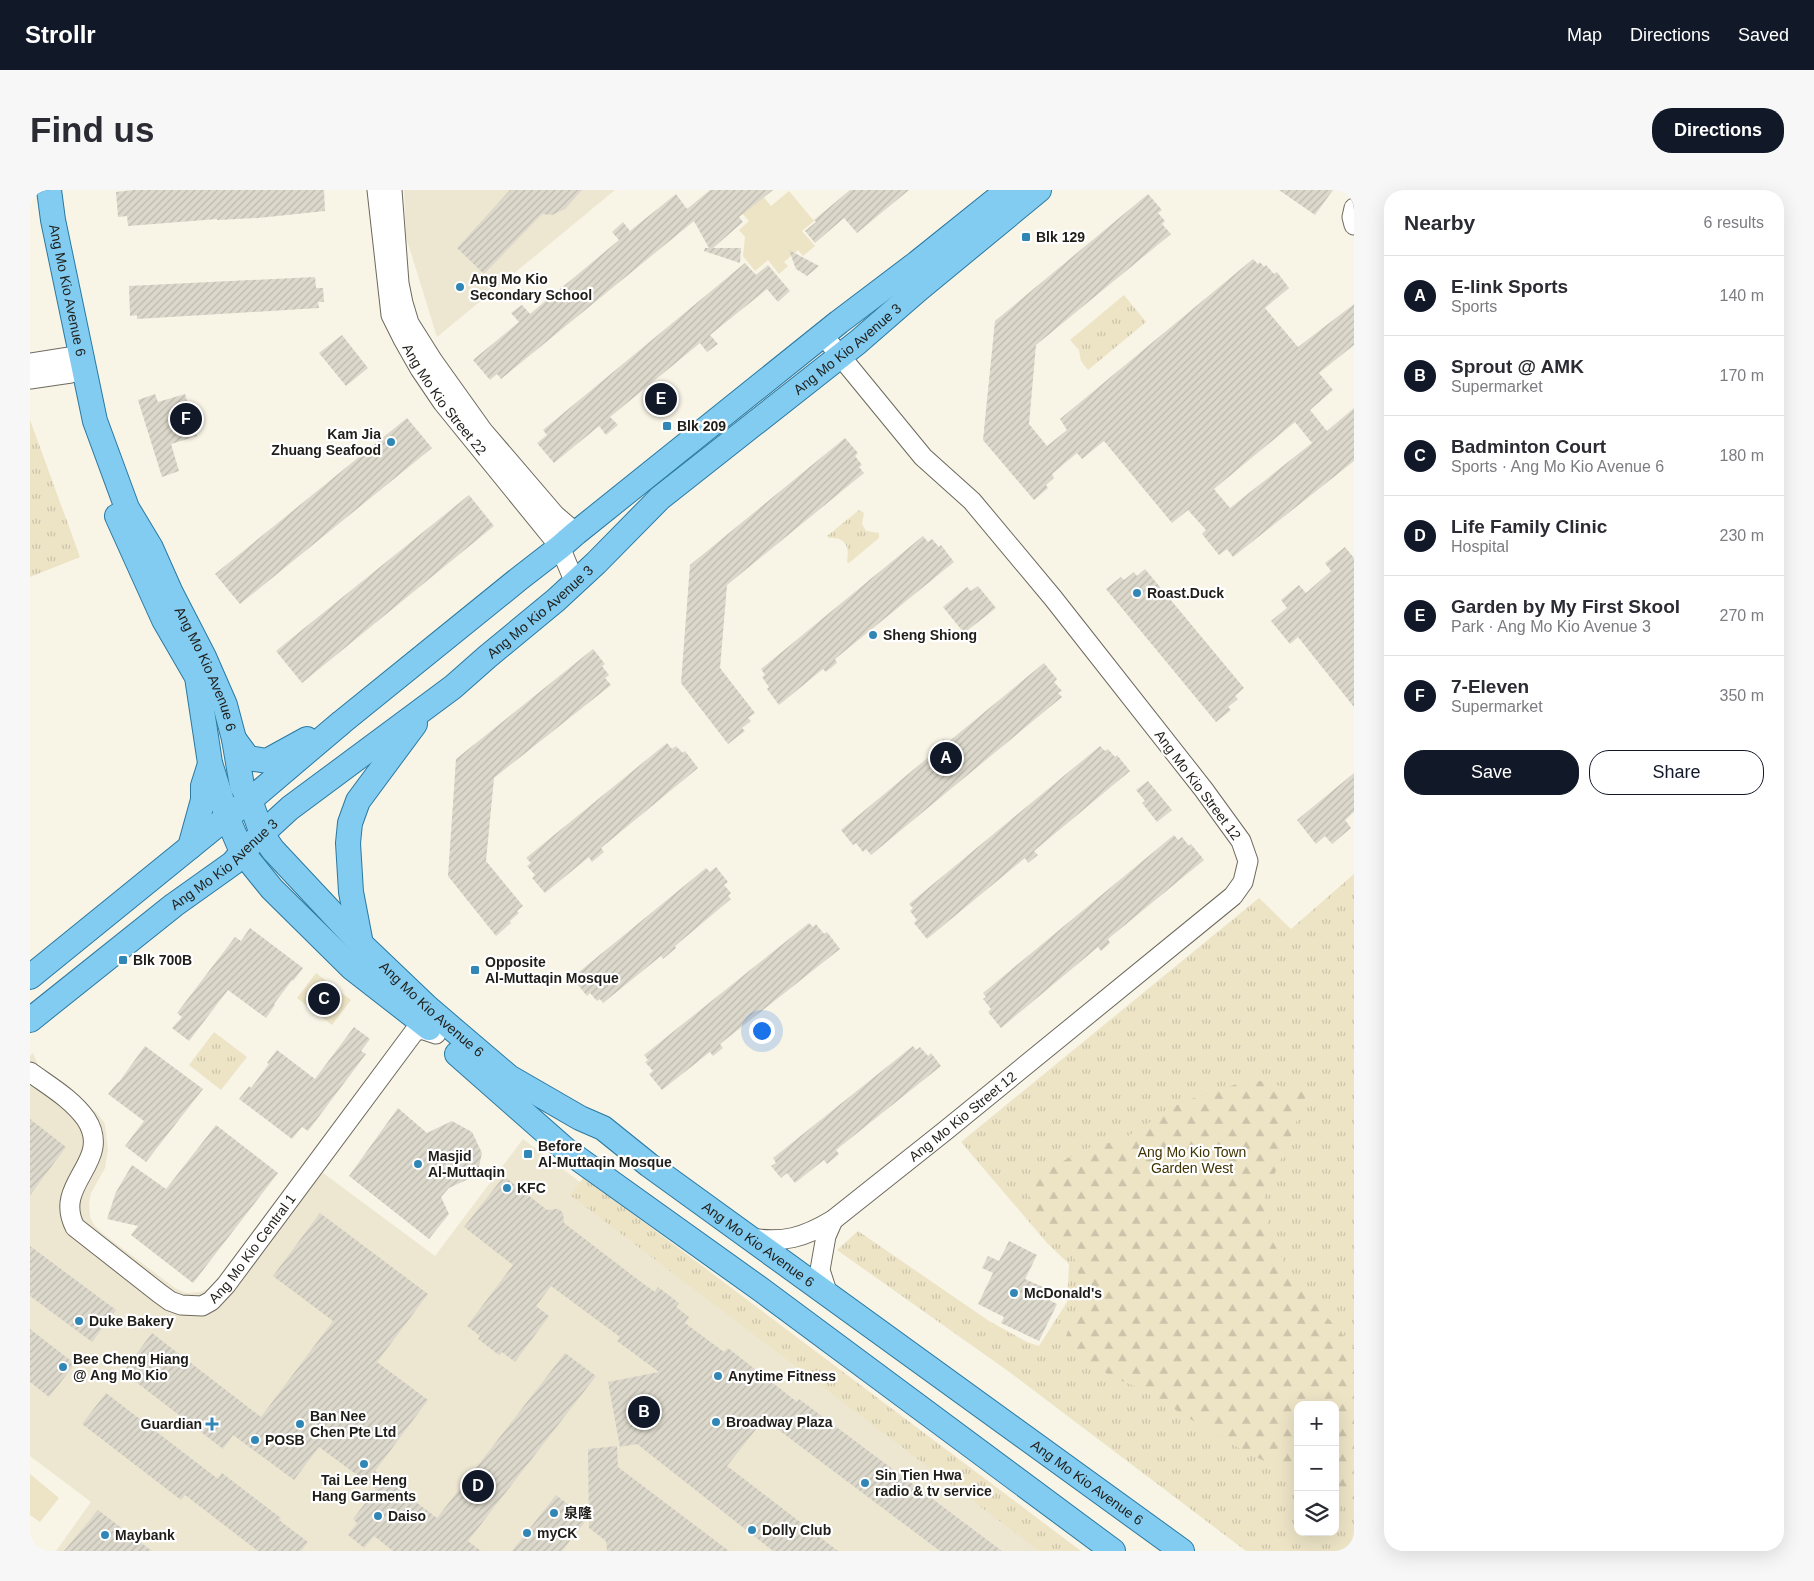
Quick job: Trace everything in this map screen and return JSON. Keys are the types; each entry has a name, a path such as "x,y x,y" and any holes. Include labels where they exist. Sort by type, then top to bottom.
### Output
{"main road":[{"name":"Ang Mo Kio Avenue 6","path":"36,190 51,280 95,421 127,508 151,548 171,593 204,657 225,706 234,739 242,786 250,800 262,834 273,850 361,944 427,1007 509,1077 580,1118 603,1128 645,1163 1182,1551"},
{"name":"Ang Mo Kio Avenue 6","path":"49,190 76,364 103,485 164,620 197,677 210,763 242,852 272,889 352,968 566,1150 763,1291 1113,1551"},
{"name":"Ang Mo Kio Avenue 3","path":"30,977 250,800 342,722 520,578 823,335 1008,190"},
{"name":"Ang Mo Kio Avenue 3","path":"30,1020 174,905 233,863 242,852 290,808 453,688 575,583 660,498 858,342 1039,190"},
{"path":"719,418 736,438"},
{"path":"361,944 352,892 348,843 350,823 358,801 429,704"},
{"path":"234,739 248,758 268,761 342,722"},
{"path":"190,847 203,800 203,786 210,763"},
{"path":"174,905 237,880 259,881 272,889"}],"street":[{"name":"Ang Mo Kio Street 22","path":"376,190 391,315 403,339 443,403 568,540"},
{"name":"Ang Mo Kio Street 22","path":"392,190 399,283 409,323 433,361 483,431 555,514 568,540 575,583"},
{"path":"1354,208 1352,217 1354,225"},
{"name":"Ang Mo Kio Street 12","path":"749,1238 767,1241 782,1240 813,1232 832,1220 945,1131 1233,896 1243,882 1248,861 1241,841 1204,790 1053,598 972,501 923,457 823,335"},
{"path":"30,363 76,364"},
{"path":"30,379 76,364"},
{"name":"Ang Mo Kio Central 1","path":"30,1072 71,1103 86,1119 94,1137 91,1156 69,1199 70,1218 74,1227 170,1301 190,1306 202,1306 211,1301 226,1285 422,1028"},
{"path":"828,1295 820,1270 824,1243 832,1220"}],"shaded area":[{"name":"Ang Mo Kio Secondary School","path":"404,190 615,190 437,337 406,237"},
{"path":"33,1053 39,1067 97,1113 105,1124 108,1150 105,1168 91,1193 89,1203 90,1217 94,1225 175,1288 186,1293 208,1289 307,1161 435,1256 523,1139 1068,1551 56,1551 91,1502 30,1456 30,1056"}],"green space":[{"path":"789,191 814,221 802,231 815,246 803,256 798,250 784,262 788,266 779,274 768,260 755,271 743,256 745,237 739,230 749,221 741,212 762,195 771,206"},
{"path":"1124,295 1146,322 1088,370 1081,361 1079,350 1070,340"},
{"path":"661,383 677,403 661,416 645,396"},
{"path":"30,420 80,557 30,577"},
{"path":"859,510 864,513 862,524 866,531 879,533 879,538 849,563 847,562 848,554 845,543 839,539 827,536"},
{"name":"Ang Mo Kio Town Garden West","path":"1354,874 1354,1551 1246,1551 1008,1371 837,1250 858,1231 989,1321 1027,1342 1039,1346 1067,1302 1069,1264 1047,1243 961,1142 1259,898 1291,929"},
{"path":"316,973 351,1000 332,1025 297,998"},
{"path":"214,1032 247,1057 221,1090 189,1065"},
{"path":"1252,1079 1307,1093 1264,1198 1270,1237 1296,1282 1354,1348 1354,1508 1339,1500 1339,1401 1294,1401 1294,1477 1228,1442 1140,1388 1114,1378 1062,1346 1078,1307 1078,1263 1028,1208 1031,1177 1095,1145 1120,1141 1182,1102"},
{"path":"584,1177 1081,1551 1039,1551 570,1195"},
{"path":"30,1474 59,1498 40,1522 30,1515"}],"building":[{"path":"133,190 324,190 325,211 258,218 217,219 128,226 127,216 118,217 116,192"},
{"path":"510,190 582,190 565,209 552,215 542,214 484,274 457,248"},
{"path":"710,190 773,190 739,217 743,222 713,248 741,248 740,263 704,251 705,248 709,248 694,221 501,379 497,374 490,380 473,360 519,322 511,313 522,305 530,314 619,240 612,232 623,222 630,231 676,194 687,209"},
{"path":"850,190 909,190 857,233 844,218 815,243 805,231 816,222 814,220"},
{"path":"1279,190 1333,190 1315,215"},
{"path":"1148,194 1162,210 1158,213 1165,221 1162,224 1171,234 1036,345 1029,424 1047,446 1067,430 1060,419 1253,259 1258,264 1260,262 1264,267 1266,265 1274,274 1277,272 1289,288 1265,308 1298,347 1354,304 1354,345 1319,373 1333,390 1310,410 1327,431 1354,408 1354,461 1233,557 1227,549 1219,555 1202,534 1206,530 1188,510 1172,523 1104,441 1082,459 1077,453 1052,474 1054,478 1046,485 1048,488 1034,500 983,440 995,321","holes":["1295,422 1312,443 1230,508 1214,489"]},
{"path":"789,250 819,266 807,276 796,269"},
{"path":"745,263 756,275 768,265 790,291 778,302 767,289 710,335 718,344 707,352 700,343 610,417 618,425 606,435 599,426 554,463 537,443 547,435 543,430"},
{"path":"315,277 316,288 323,288 324,302 318,302 319,308 137,319 137,315 130,316 129,286"},
{"path":"342,335 368,368 346,386 319,353"},
{"path":"155,394 158,402 185,394 197,436 171,444 179,471 162,477 138,400"},
{"path":"407,418 432,448 240,604 215,574"},
{"path":"845,438 858,453 855,456 862,465 859,467 864,473 727,585 720,668 755,713 748,718 751,721 742,728 745,731 728,744 681,683 690,565"},
{"path":"469,495 494,526 302,683 276,651"},
{"path":"923,536 928,542 932,539 939,547 941,545 954,562 835,659 837,663 826,672 823,669 779,705 767,689 769,687 762,677 765,675 761,669"},
{"path":"1345,547 1354,558 1354,707 1298,637 1290,644 1271,621 1287,608 1281,600 1299,585 1306,593 1331,571 1325,563"},
{"path":"1145,569 1244,688 1235,696 1238,699 1228,707 1231,710 1216,722 1106,589 1121,577 1124,580 1134,572 1137,576"},
{"path":"978,586 996,608 964,633 943,607 967,587 971,591"},
{"path":"593,649 605,664 602,666 609,675 605,678 611,685 494,778 486,861 523,906 517,911 519,913 510,921 511,923 496,936 448,876 456,759"},
{"path":"1044,663 1057,679 1054,682 1062,691 1058,693 1062,697 871,855 866,849 863,852 856,843 853,845 841,830 937,750 934,747 944,739 947,743"},
{"path":"667,743 672,749 676,746 683,753 685,751 698,768 601,848 604,852 592,862 589,857 545,893 532,878 535,875 527,866 531,863 526,858"},
{"path":"1100,746 1105,751 1108,749 1115,757 1117,755 1130,771 1034,851 1038,855 1028,863 1025,858 927,939 914,923 917,920 910,911 913,908 909,904"},
{"path":"1354,773 1354,812 1345,820 1351,828 1332,844 1325,836 1316,844 1297,820"},
{"path":"1148,781 1172,810 1157,822 1142,803 1145,801 1136,790"},
{"path":"1174,835 1178,840 1182,837 1189,846 1191,844 1204,860 1108,939 1110,943 1101,951 1098,947 1001,1028 988,1012 991,1009 983,999 986,997 983,993"},
{"path":"716,867 728,882 724,885 731,893 728,896 731,899 675,946 676,948 663,959 661,956 603,1003 600,999 597,1001 590,993 587,996 574,980 581,975 579,972 706,868 710,872"},
{"path":"809,923 813,927 816,924 824,934 827,932 840,949 720,1044 723,1048 713,1056 710,1052 662,1090 649,1074 653,1071 645,1062 648,1060 644,1055"},
{"path":"250,928 303,968 274,1004 266,1018 228,990 189,1041 172,1028 182,1017 177,1013 235,937 241,941"},
{"path":"354,1027 370,1039 361,1051 366,1054 308,1131 302,1127 292,1139 239,1099 249,1086 251,1088 277,1050 315,1079"},
{"path":"145,1046 203,1089 146,1162 125,1146 144,1121 108,1094"},
{"path":"913,1046 916,1050 920,1047 928,1056 931,1053 941,1066 836,1150 839,1154 827,1164 824,1160 795,1183 787,1173 781,1178 771,1166 776,1163 773,1158"},
{"name":"Masjid Al-Muttaqin","path":"398,1108 427,1133 452,1121 472,1132 482,1153 477,1175 449,1188 441,1197 449,1214 429,1239 349,1176"},
{"path":"30,1119 66,1147 30,1195"},
{"path":"216,1125 278,1173 193,1283 131,1235 138,1226 107,1219 116,1192 132,1165 166,1189"},
{"path":"504,1176 547,1210 560,1210 563,1213 564,1223 655,1292 658,1287 679,1303 676,1307 689,1317 685,1323 724,1352 728,1348 797,1402 799,1399 1002,1551 940,1551 764,1419 727,1466 838,1551 773,1551 637,1444 620,1447 608,1382 659,1372 617,1341 620,1337 551,1286 536,1306 549,1316 515,1362 502,1352 499,1355 478,1339 480,1336 467,1326 513,1265 464,1227"},
{"path":"320,1213 428,1294 377,1362 428,1400 375,1471 437,1518 565,1353 596,1376 468,1541 481,1551 393,1551 374,1536 364,1548 348,1535 357,1523 353,1519 376,1489 319,1447 294,1480 233,1435 223,1449 123,1372 152,1333 261,1417 333,1321 273,1276"},
{"name":"McDonald's","path":"1009,1241 1037,1255 1025,1279 1047,1289 1043,1297 1057,1304 1039,1341 1001,1323 1004,1317 978,1304 993,1273 982,1268 988,1256 999,1261"},
{"path":"30,1246 116,1310 92,1342 30,1296"},
{"path":"30,1329 75,1364 49,1397 30,1382"},
{"path":"106,1393 218,1479 222,1473 281,1518 279,1520 308,1542 301,1551 258,1551 185,1495 181,1500 82,1424"},
{"path":"617,1446 618,1467 729,1551 607,1551 606,1541 589,1528 588,1449"},
{"path":"556,1495 587,1519 562,1551 512,1551"},
{"path":"98,1510 152,1551 64,1551"}],"place":[{"name":"Blk 129","path":"1026,237"},
{"name":"Ang Mo Kio Secondary School","path":"460,287"},
{"name":"Garden by My First Skool","path":"661,399"},
{"name":"7-Eleven","path":"186,419"},
{"name":"Blk 209","path":"667,426"},
{"name":"Kam Jia Zhuang Seafood","path":"391,442"},
{"name":"Roast.Duck","path":"1137,593"},
{"name":"Sheng Shiong","path":"873,635"},
{"name":"E-link Sports","path":"946,758"},
{"name":"Blk 700B","path":"123,960"},
{"name":"Opposite Al-Muttaqin Mosque","path":"475,970"},
{"name":"Badminton Court","path":"324,999"},
{"name":"Before Al-Muttaqin Mosque","path":"528,1154"},
{"name":"Masjid Al-Muttaqin","path":"418,1164"},
{"name":"KFC","path":"507,1188"},
{"name":"McDonald's","path":"1014,1293"},
{"name":"Duke Bakery","path":"79,1321"},
{"name":"Bee Cheng Hiang @ Ang Mo Kio","path":"63,1367"},
{"name":"Anytime Fitness","path":"718,1376"},
{"name":"Sprout @ AMK","path":"644,1412"},
{"name":"Broadway Plaza","path":"716,1422"},
{"name":"Guardian","path":"212,1424"},
{"name":"Ban Nee Chen Pte Ltd","path":"300,1424"},
{"name":"POSB","path":"255,1440"},
{"name":"Tai Lee Heng Hang Garments","path":"364,1464"},
{"name":"Sin Tien Hwa radio & tv service","path":"865,1483"},
{"name":"Life Family Clinic","path":"478,1486"},
{"name":"泉隆","path":"554,1513"},
{"name":"Daiso","path":"378,1516"},
{"name":"Dolly Club","path":"752,1530"},
{"name":"myCK","path":"527,1533"},
{"name":"Maybank","path":"105,1535"}]}
